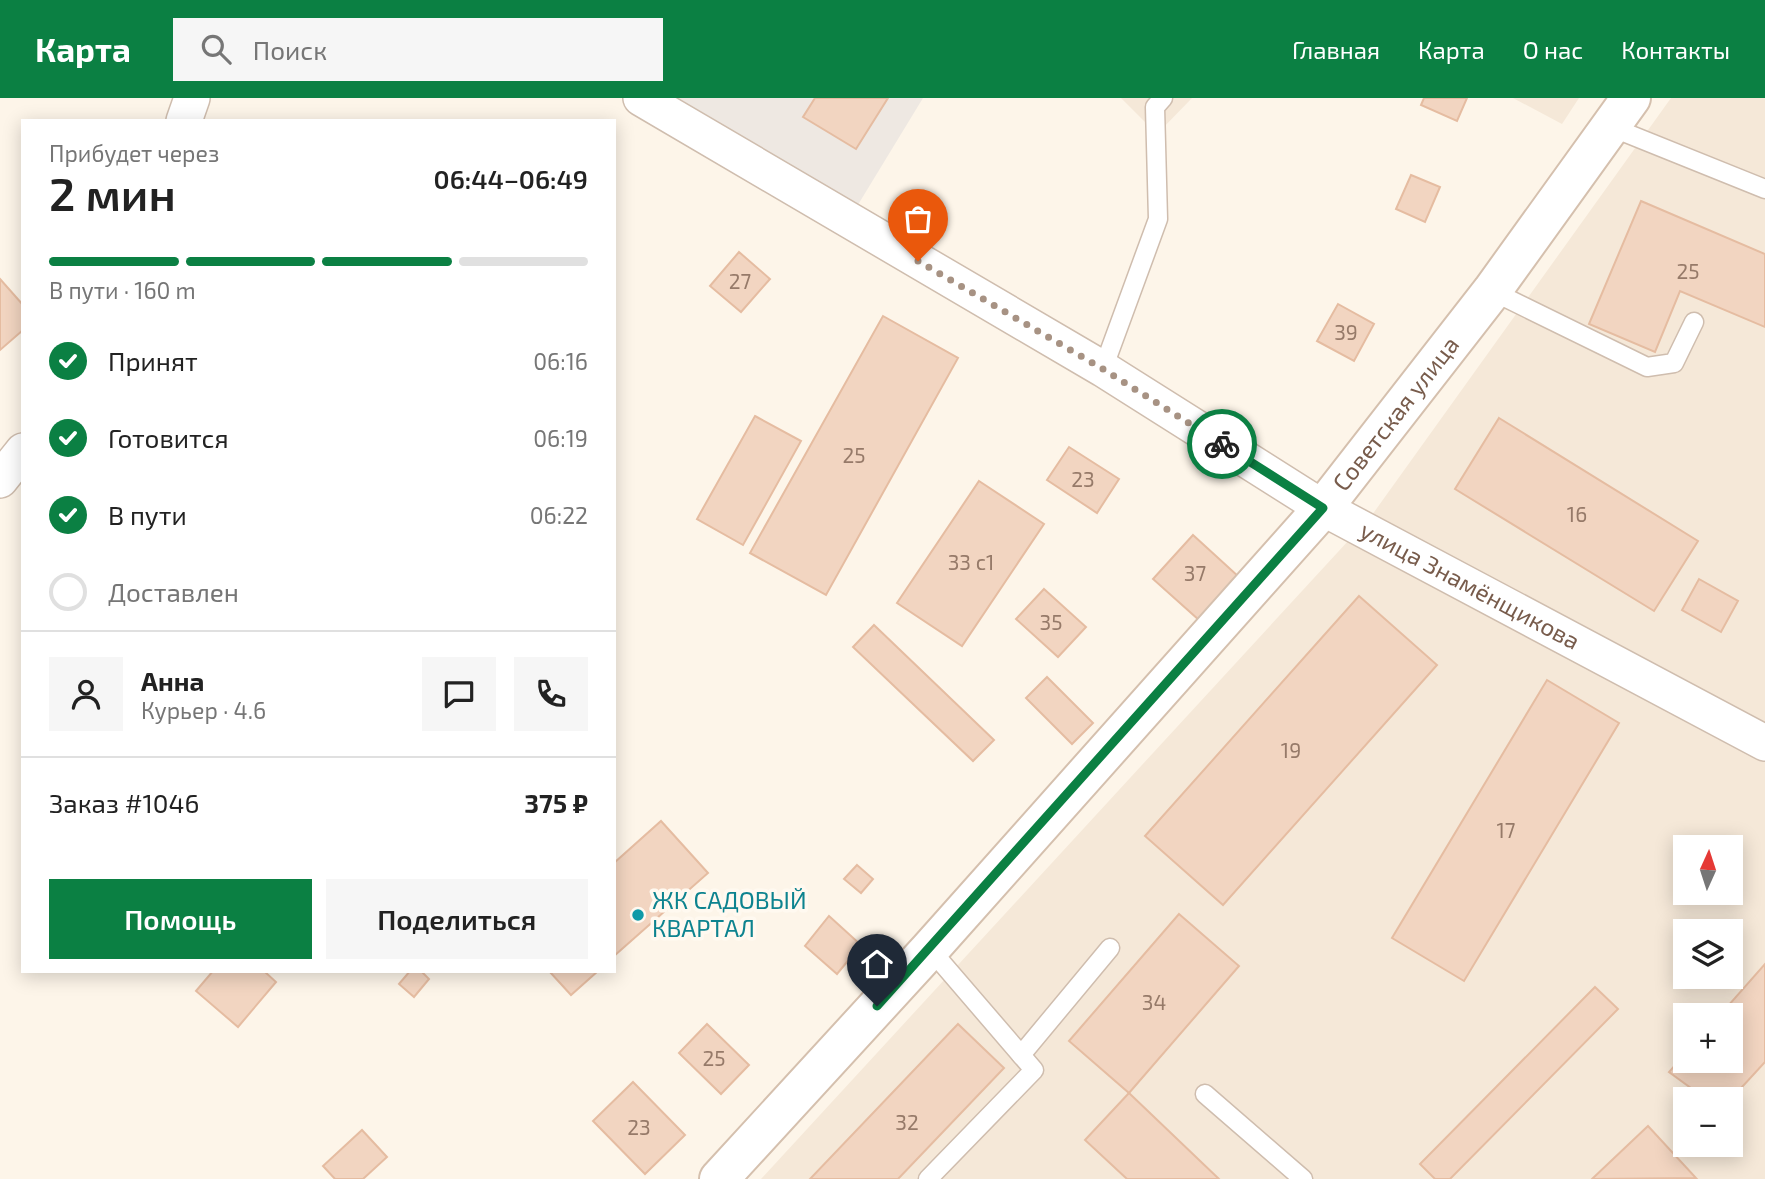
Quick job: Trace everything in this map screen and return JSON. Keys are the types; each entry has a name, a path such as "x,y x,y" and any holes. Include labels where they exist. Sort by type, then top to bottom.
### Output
{"street":[{"path":"185,119 192,98"},
{"name":"улица Знамёнщикова","path":"641,98 1103,369 1323,508 1765,743"},
{"name":"Советская улица","path":"719,1179 930,949 1323,508 1492,291 1621,112"},
{"path":"0,480 21,454"}],"lane":[{"path":"1103,369 1158,219 1155,107 1163,98"},
{"path":"1621,112 1765,188"},
{"path":"1492,291 1647,367 1674,363 1694,322"},
{"path":"1021,1055 1110,948"},
{"path":"928,1179 1034,1070 930,949"},
{"path":"1205,1094 1303,1179"}],"shaded area":[{"path":"673,98 923,98 856,208"},
{"path":"1121,98 1192,98 1157,134"},
{"path":"1513,98 1579,98 1562,124"},
{"path":"1671,98 1765,98 1765,1179 761,1179 1372,515"}],"building":[{"path":"815,98 888,98 856,149 803,117"},
{"path":"1424,98 1467,98 1457,121 1421,105"},
{"path":"1411,175 1440,187 1425,222 1396,209"},
{"path":"1641,201 1765,254 1765,327 1680,291 1655,352 1589,324"},
{"path":"739,252 770,279 741,312 710,286"},
{"path":"0,279 21,303 21,332 0,350"},
{"path":"1338,304 1374,324 1354,361 1317,341"},
{"path":"883,316 958,358 826,595 750,553"},
{"path":"755,416 801,441 743,545 697,519"},
{"path":"1499,418 1698,541 1654,611 1455,489"},
{"path":"1069,447 1119,479 1097,513 1047,480"},
{"path":"979,481 1044,524 962,646 897,603"},
{"path":"1193,535 1239,577 1199,620 1153,579"},
{"path":"1699,579 1738,601 1721,632 1682,610"},
{"path":"1044,589 1086,627 1058,657 1016,619"},
{"path":"1359,596 1437,665 1223,905 1145,836"},
{"path":"874,625 994,740 973,761 853,647"},
{"path":"1047,677 1093,723 1072,744 1026,698"},
{"path":"1547,680 1619,723 1464,981 1392,938"},
{"name":"ЖК САДОВЫЙ КВАРТАЛ","path":"661,821 708,873 616,954 616,861"},
{"path":"857,865 873,879 861,893 844,879"},
{"path":"1179,914 1239,966 1129,1093 1069,1041"},
{"path":"829,916 861,945 837,974 805,946"},
{"path":"1765,964 1765,1062 1742,1087 1690,1087 1669,1072 1673,1068 1673,1073 1743,1073 1743,1003 1731,1003"},
{"path":"211,973 266,973 276,982 238,1027 196,991"},
{"path":"408,973 423,973 429,979 414,997 399,984"},
{"name":"ЖК САДОВЫЙ КВАРТАЛ","path":"551,973 596,973 571,995"},
{"path":"1595,987 1618,1009 1450,1179 1435,1179 1420,1164"},
{"path":"707,1024 749,1065 721,1094 679,1053"},
{"path":"958,1024 1004,1068 898,1179 810,1179"},
{"path":"633,1082 685,1135 645,1174 593,1121"},
{"path":"1129,1093 1219,1179 1127,1179 1085,1140"},
{"path":"1648,1126 1673,1153 1673,1157 1677,1157 1696,1178 1592,1179"},
{"path":"362,1130 387,1157 363,1179 335,1179 323,1166"}],"way so far":[{"path":"918,261 1103,369 1222,444"}],"place":[{"name":"ЖК САДОВЫЙ КВАРТАЛ","path":"638,915"}],"route":[{"path":"877,1006 1323,508 1222,444"}]}
